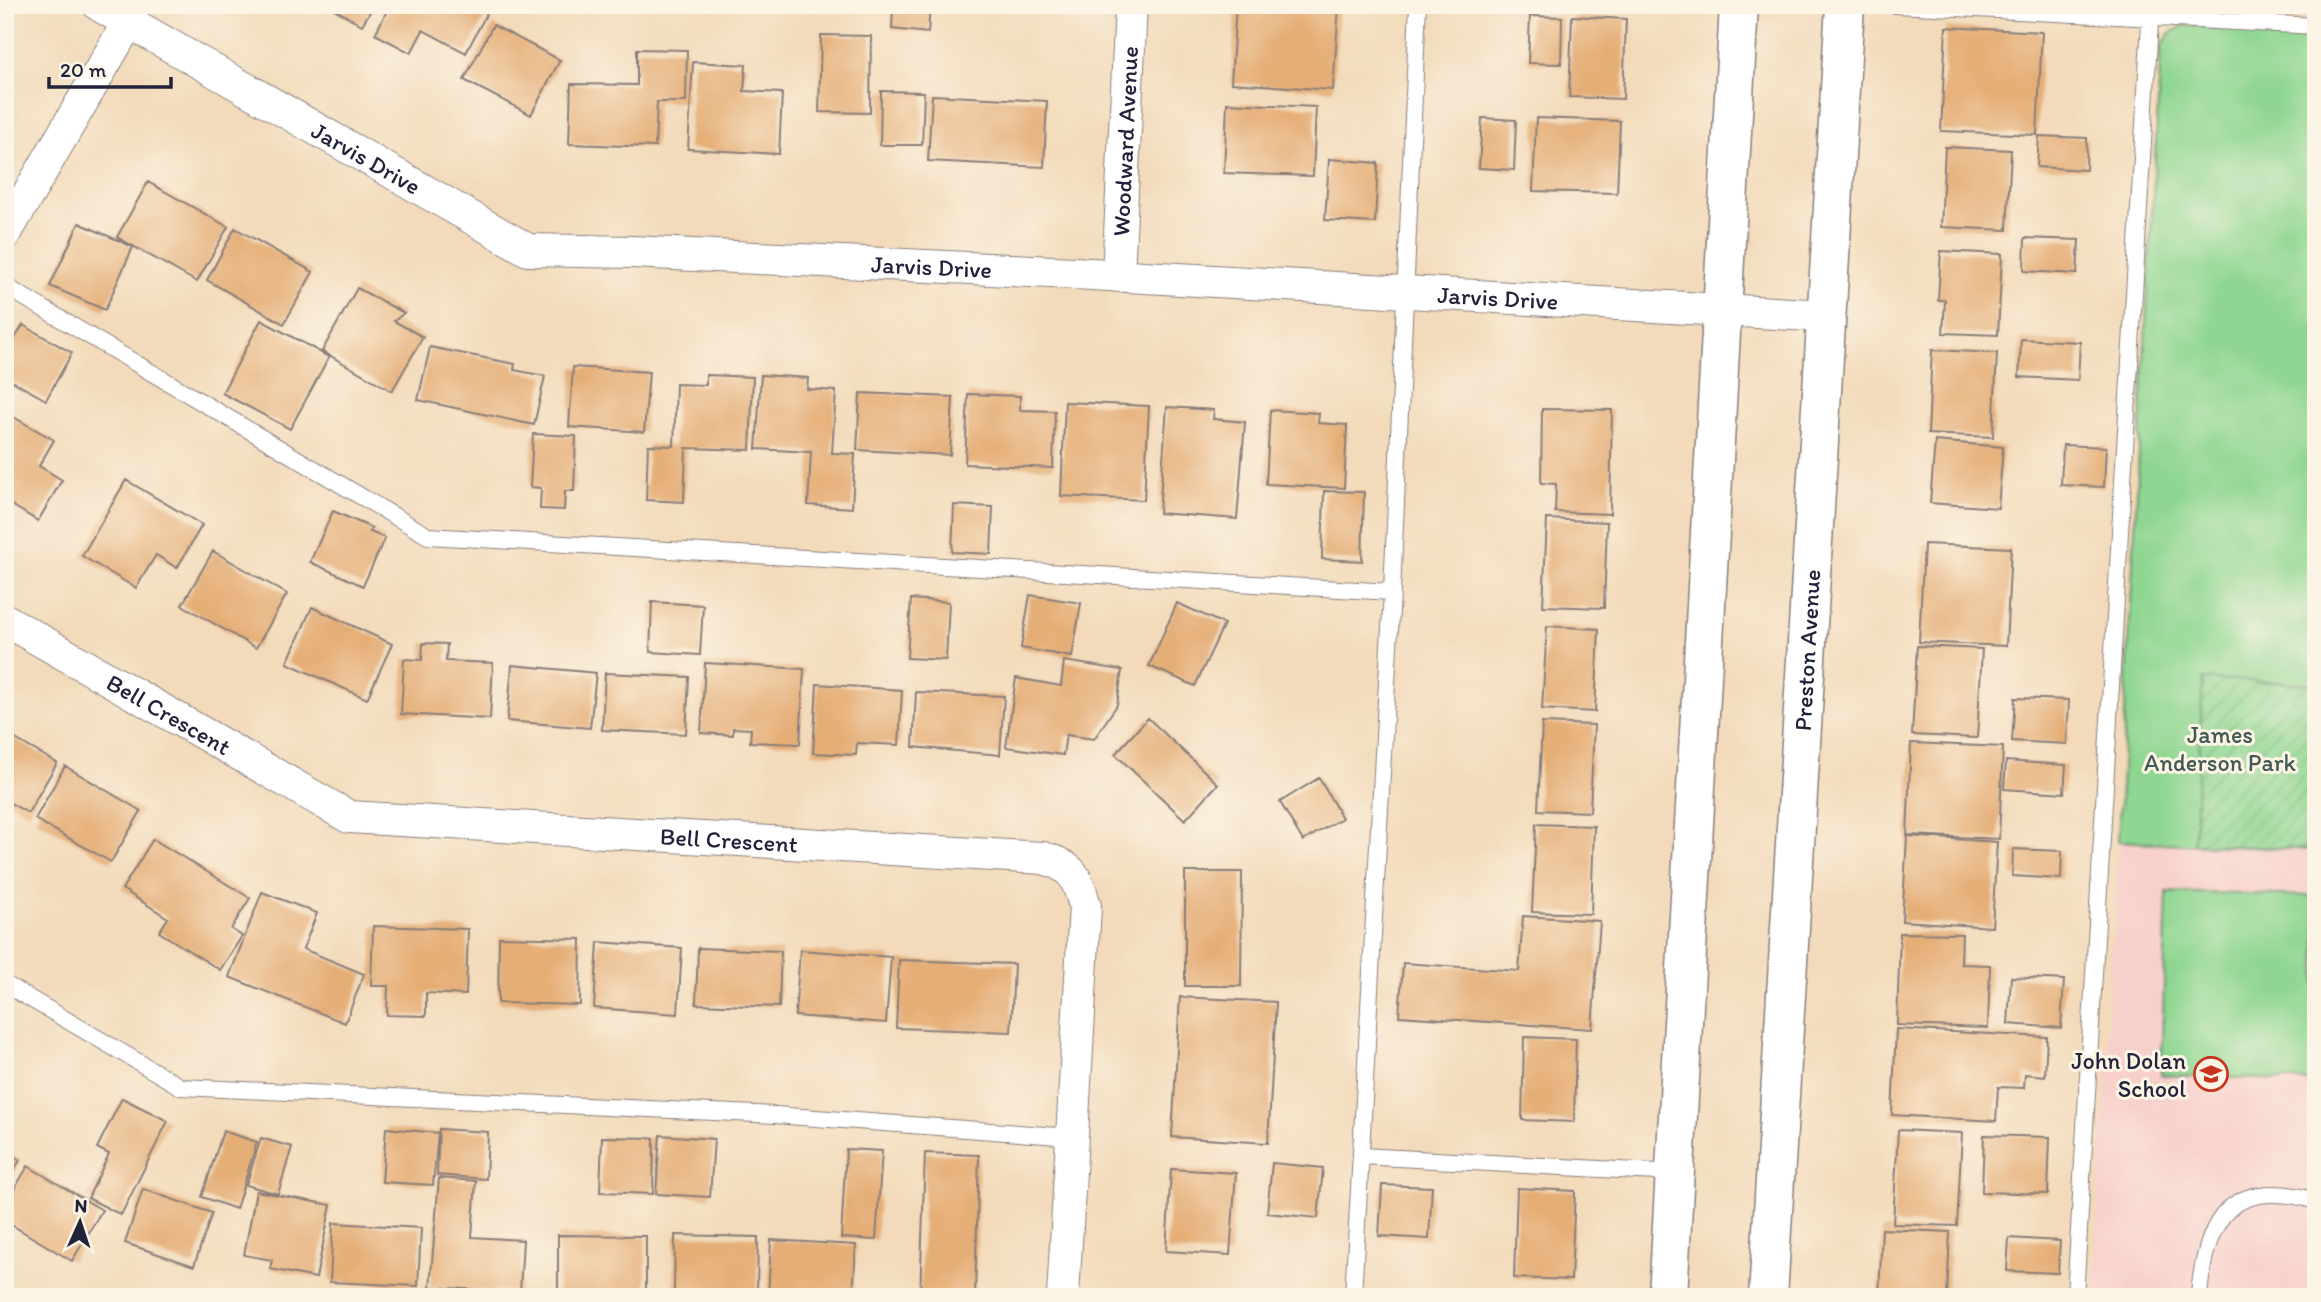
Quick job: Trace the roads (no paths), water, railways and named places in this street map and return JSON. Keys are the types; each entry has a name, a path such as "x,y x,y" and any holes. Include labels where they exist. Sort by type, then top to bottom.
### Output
{"main road":[{"path":"1668,1297 1739,5"},
{"name":"Preston Avenue","path":"1768,1297 1845,5"}],"street":[{"name":"Jarvis Drive","path":"99,5 528,250 632,252 1118,276 1826,316"},
{"name":"Woodward Avenue","path":"1118,276 1131,5"},
{"path":"5,234 128,23"},
{"name":"Bell Crescent","path":"5,620 349,817 1043,858 1063,864 1079,882 1085,906 1063,1297"}],"lane":[{"path":"1353,1297 1392,592 1418,5"},
{"path":"1895,5 2150,11 2316,26"},
{"path":"2076,1297 2150,11"},
{"path":"5,286 428,536 1392,592"},
{"path":"5,984 181,1087 775,1115 1072,1137"},
{"path":"1361,1156 1675,1174"},
{"path":"2200,1297 2207,1242 2224,1210 2247,1198 2274,1193 2316,1201"}],"place":[{"name":"John Dolan School","path":"2211,1074"}],"park label":[{"name":"James Anderson Park","path":"2220,748"}]}
